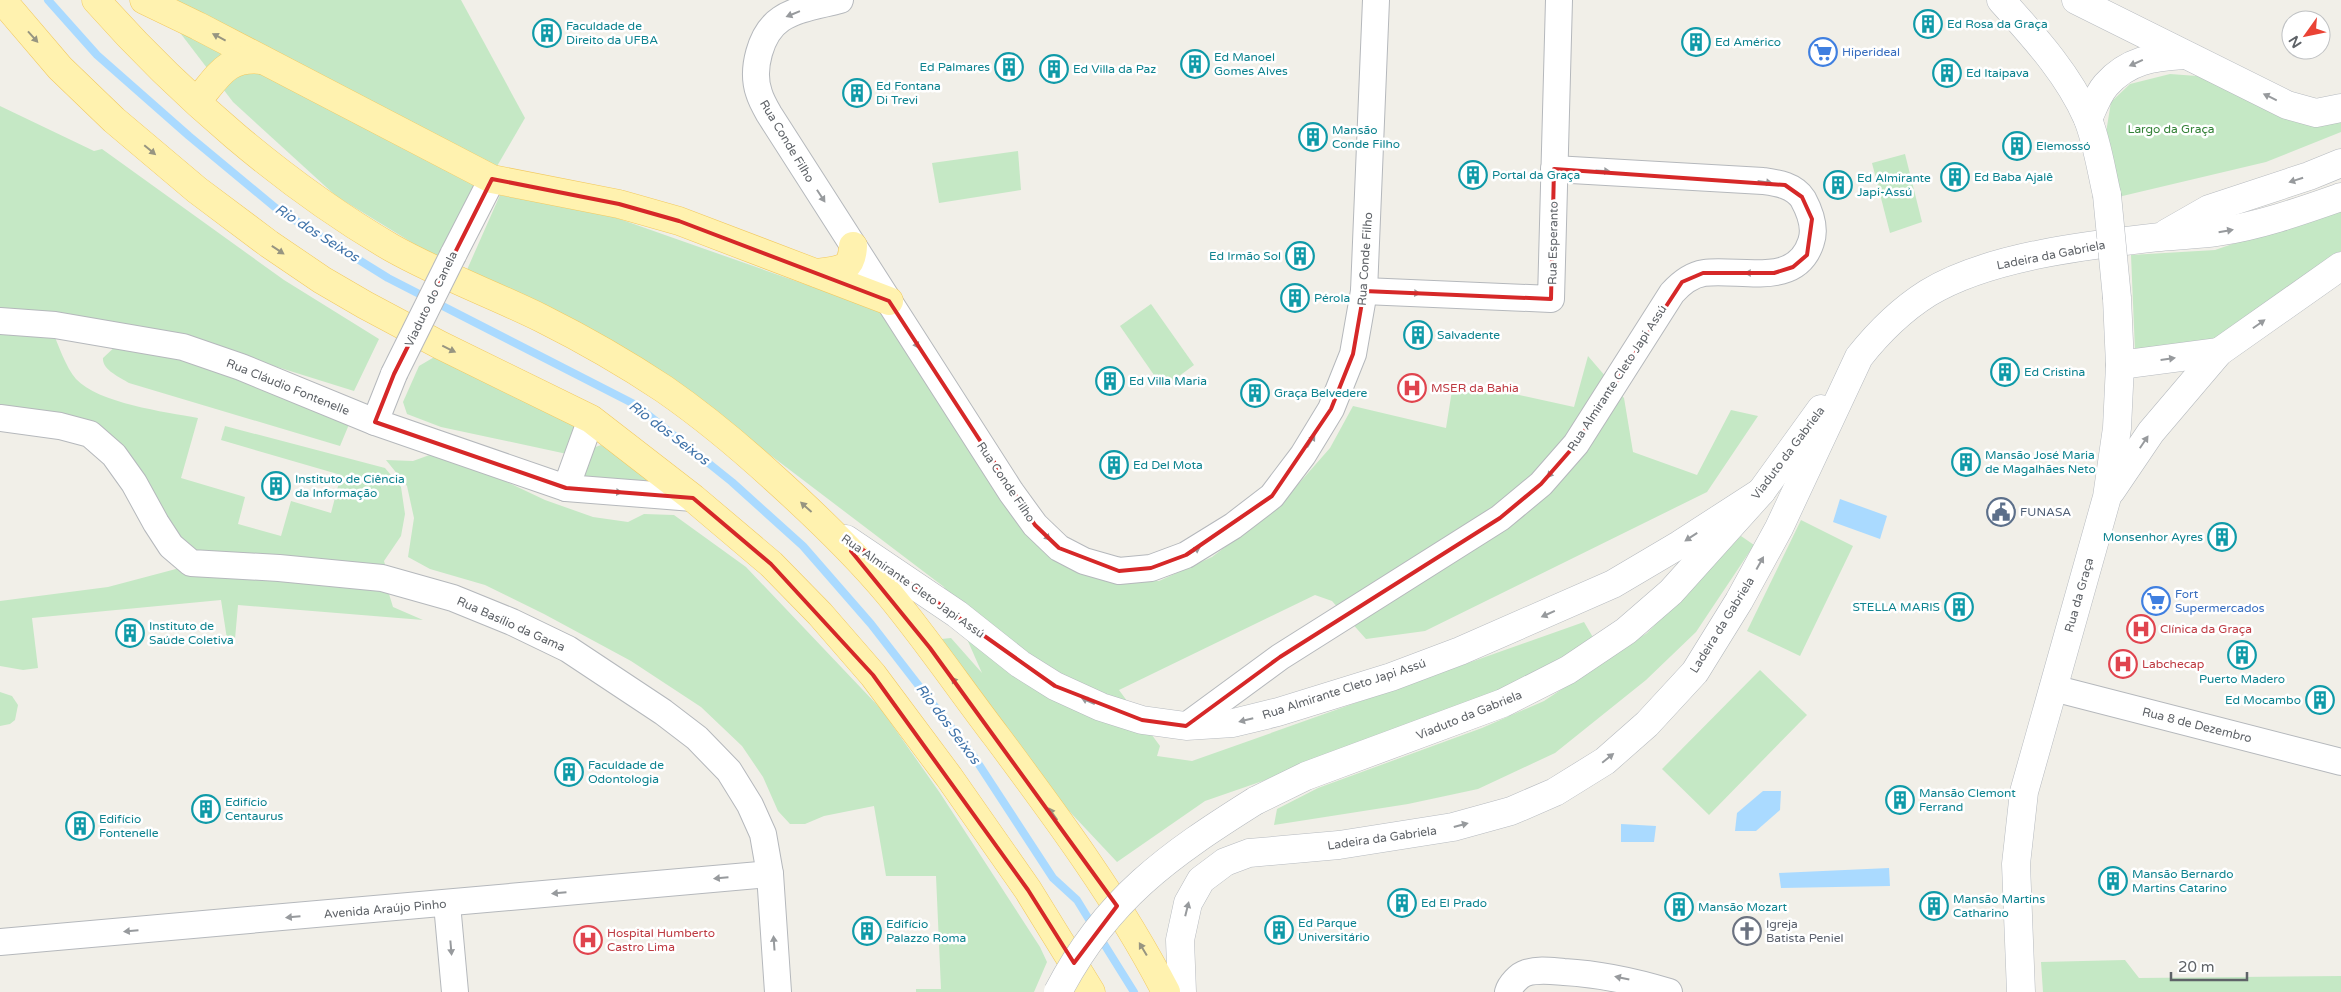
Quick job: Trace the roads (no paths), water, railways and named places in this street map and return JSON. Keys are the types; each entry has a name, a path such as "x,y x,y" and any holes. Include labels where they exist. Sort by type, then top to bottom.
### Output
{"main road":[{"path":"2,0 60,68 114,120 197,190 269,244 322,280 365,305 440,345 591,419 693,498 771,564 820,614 873,675 1028,890 1092,992"},
{"path":"96,0 149,56 276,170 339,214 394,249 540,318 606,353 664,389 723,432 830,528 890,595 1048,806 1109,894 1166,992"},
{"path":"144,0 492,179 619,204 679,221 889,301"},
{"path":"2001,0 2062,73 2088,119"},
{"path":"2076,0 2287,105 2316,113 2341,108"},
{"path":"2088,119 2106,85 2125,68 2148,58 2184,54"},
{"path":"198,101 225,68 234,62 247,58 262,60"},
{"name":"Rua da Graça","path":"2021,992 2016,864 2024,792 2107,497 2117,428 2120,365 2117,298 2107,195 2088,119"},
{"name":"Ladeira da Gabriela","path":"2160,237 2209,209 2309,176 2341,163"},
{"name":"Ladeira da Gabriela","path":"1182,992 1180,940 1188,903 1200,880 1225,862 1249,853 1339,845 1453,827 1510,811 1555,792 1605,762 1647,724 1695,672 1739,600 1779,528 1859,357 1877,334 1928,293 1958,279 1992,267 2028,258 2160,237 2215,233 2247,227 2341,197"},
{"path":"817,273 848,266 853,258 854,246"},
{"path":"2107,497 2150,432 2219,352 2341,266"},
{"path":"2120,365 2219,352"},
{"name":"Viaduto da Gabriela","path":"1058,992 1069,971 1098,927 1129,893 1162,863 1204,833 1255,801 1306,776 1503,703 1568,670 1626,631 1671,592 1761,492 1859,357"},
{"name":"Rua Almirante Cleto Japi Assú","path":"830,528 957,614 1020,664 1056,686 1102,708 1142,720 1186,726 1233,723 1278,712 1391,677 1460,651 1613,584 1679,545 1761,492"}],"street":[{"name":"Rua Conde Filho","path":"840,0 781,19 770,30 761,48 756,70 758,92 768,114 1011,492 1035,525 1059,548 1084,561 1119,571 1151,568 1186,556 1234,526 1272,496 1302,455 1331,409 1353,354 1364,291 1376,0"},
{"name":"Rua Esperanto","path":"1364,291 1551,299 1559,0"},
{"name":"Rua Almirante Cleto Japi Assú","path":"1186,726 1280,657 1500,518 1541,484 1576,444 1672,293 1682,282 1703,273 1774,273 1793,267 1807,256 1812,238 1812,219 1802,197 1786,185 1763,181 1554,169"},
{"name":"Viaduto do Canela","path":"375,422 394,374 492,179"},
{"name":"Rua Cláudio Fontenelle","path":"0,321 55,325 183,347 240,366 375,422 566,488 693,498"},
{"name":"Rua Basílio da Gama","path":"0,418 60,426 90,434 114,455 134,483 171,546 191,563 279,568 382,578 452,598 512,622 568,649 663,712 690,733 729,771 750,805 763,834 770,874 778,992"},
{"path":"566,488 591,419"},
{"name":"Rua 8 de Dezembro","path":"2053,688 2341,762"},
{"name":"Avenida Araújo Pinho","path":"0,942 770,874"},
{"path":"447,904 455,992"},
{"path":"1508,992 1510,987 1523,974 1539,970 1597,974 1626,979 1669,992"}],"water":[{"path":"1840,499 1887,516 1880,539 1833,522"},
{"path":"1763,791 1781,791 1780,810 1756,831 1735,831 1737,813"},
{"path":"1621,824 1656,826 1654,842 1621,842"},
{"path":"1889,868 1890,886 1781,888 1779,873"}],"waterway":[{"name":"Rio dos Seixos","path":"48,0 97,55 189,136 277,209 388,278 636,405 732,482 803,546 871,624 974,757 1053,878 1077,900 1093,926"},
{"name":"Rio dos Seixos","path":"1099,936 1134,992"}],"place":[{"name":"Ed Rosa da Graça","path":"1928,24"},
{"name":"Faculdade de Direito da UFBA","path":"547,33"},
{"name":"Ed Américo","path":"1696,42"},
{"name":"Hiperideal","path":"1823,52"},
{"name":"Ed Manoel Gomes Alves","path":"1195,64"},
{"name":"Ed Palmares","path":"1009,67"},
{"name":"Ed Villa da Paz","path":"1054,69"},
{"name":"Ed Itaipava","path":"1947,73"},
{"name":"Ed Fontana Di Trevi","path":"857,93"},
{"name":"Mansão Conde Filho","path":"1313,137"},
{"name":"Elemossó","path":"2017,146"},
{"name":"Portal da Graça","path":"1473,175"},
{"name":"Ed Baba Ajalê","path":"1955,177"},
{"name":"Ed Almirante Japi-Assú","path":"1838,185"},
{"name":"Ed Irmão Sol","path":"1300,256"},
{"name":"Pérola","path":"1295,298"},
{"name":"Salvadente","path":"1418,335"},
{"name":"Ed Cristina","path":"2005,372"},
{"name":"Ed Villa Maria","path":"1110,381"},
{"name":"MSER da Bahia","path":"1412,388"},
{"name":"Graça Belvedere","path":"1255,393"},
{"name":"Mansão José Maria de Magalhães Neto","path":"1966,462"},
{"name":"Ed Del Mota","path":"1114,465"},
{"name":"Instituto de Ciência da Informação","path":"276,486"},
{"name":"FUNASA","path":"2001,512"},
{"name":"Monsenhor Ayres","path":"2222,537"},
{"name":"Fort Supermercados","path":"2156,601"},
{"name":"STELLA MARIS","path":"1959,607"},
{"name":"Clínica da Graça","path":"2141,629"},
{"name":"Instituto de Saúde Coletiva","path":"130,633"},
{"name":"Puerto Madero","path":"2242,655"},
{"name":"Labchecap","path":"2123,664"},
{"name":"Ed Mocambo","path":"2320,700"},
{"name":"Faculdade de Odontologia","path":"569,772"},
{"name":"Mansão Clemont Ferrand","path":"1900,800"},
{"name":"Edifício Centaurus","path":"206,809"},
{"name":"Edifício Fontenelle","path":"80,826"},
{"name":"Mansão Bernardo Martins Catarino","path":"2113,881"},
{"name":"Ed El Prado","path":"1402,903"},
{"name":"Mansão Martins Catharino","path":"1934,906"},
{"name":"Mansão Mozart","path":"1679,907"},
{"name":"Ed Parque Universitário","path":"1279,930"},
{"name":"Edifício Palazzo Roma","path":"867,931"},
{"name":"Igreja Batista Peniel","path":"1747,931"},
{"name":"Hospital Humberto Castro Lima","path":"588,940"}],"park label":[{"name":"Largo da Graça","path":"2171,129"}]}
